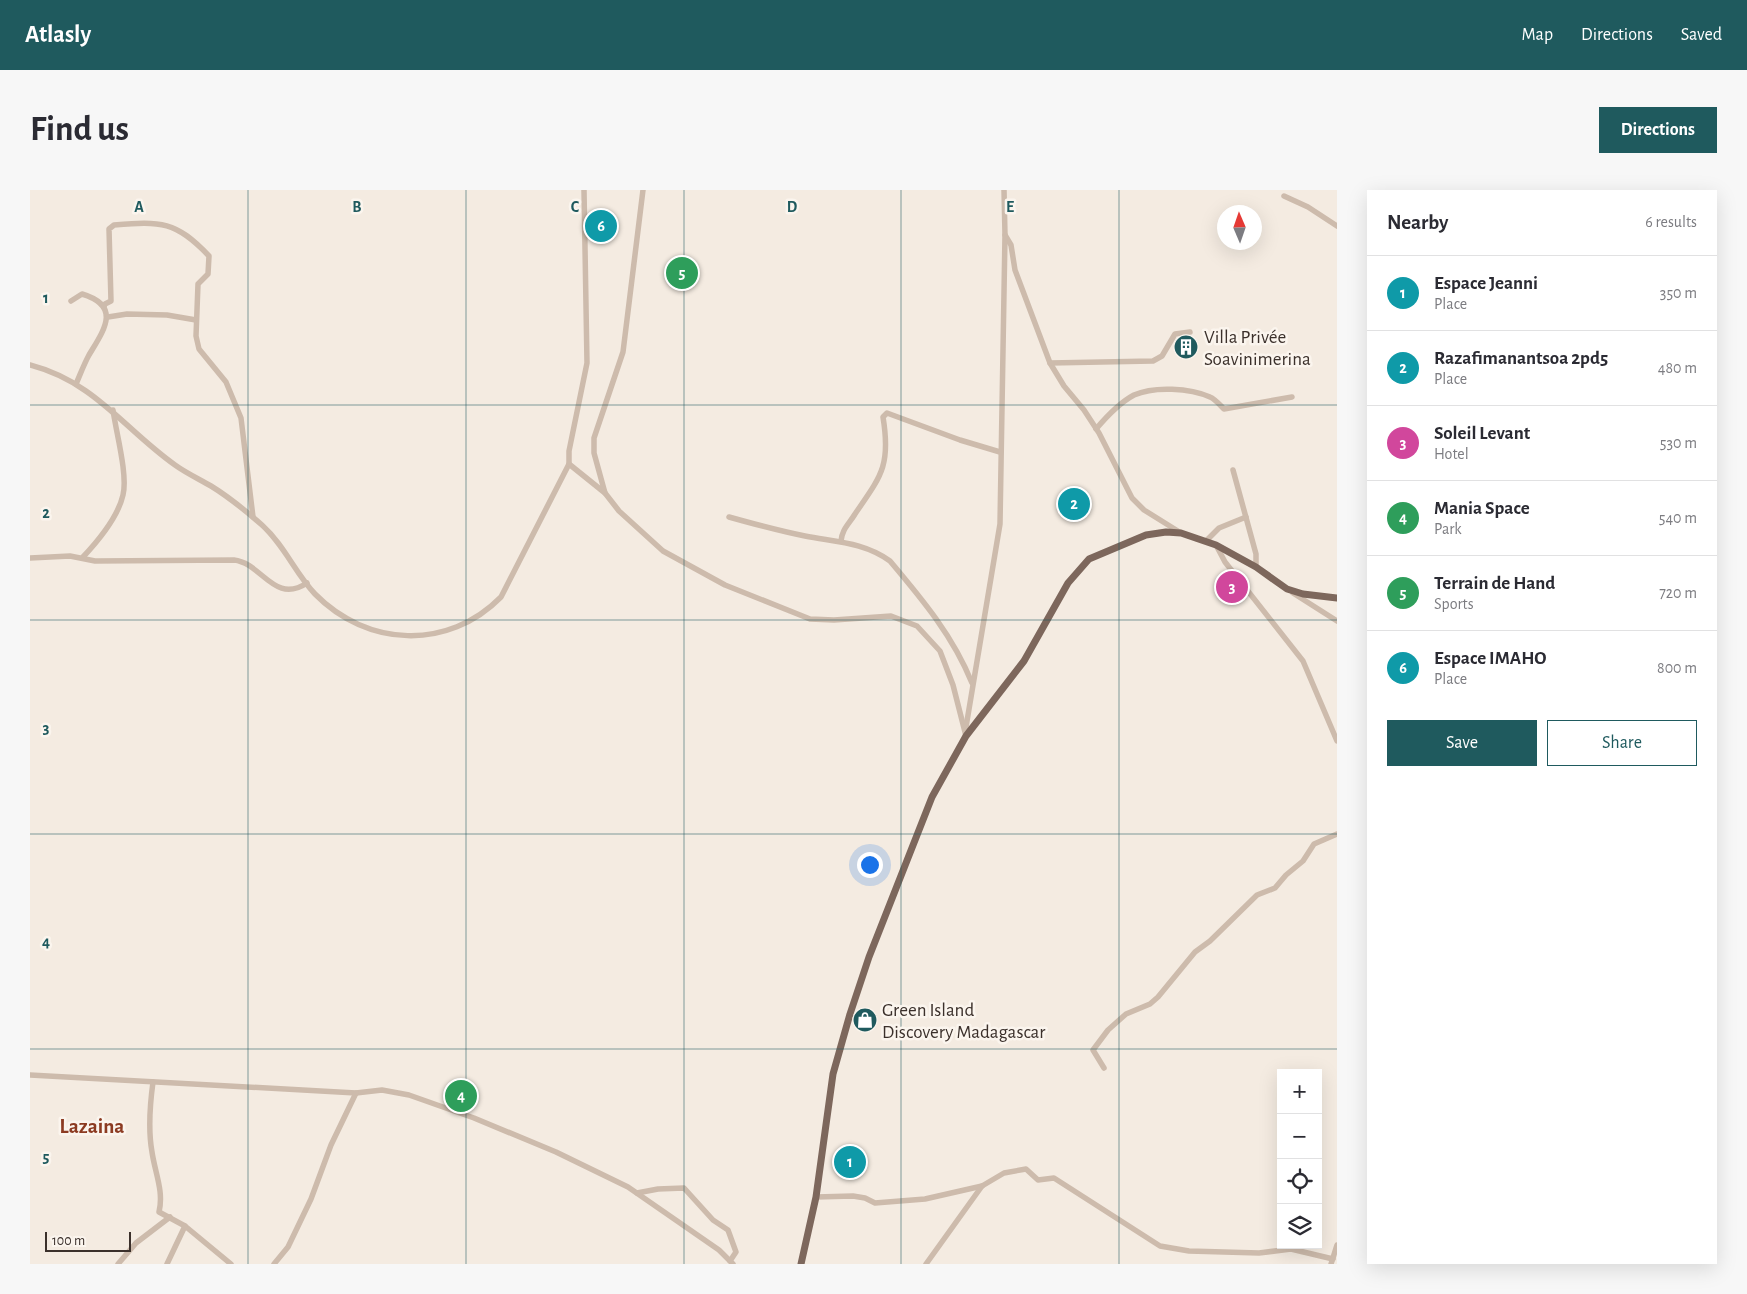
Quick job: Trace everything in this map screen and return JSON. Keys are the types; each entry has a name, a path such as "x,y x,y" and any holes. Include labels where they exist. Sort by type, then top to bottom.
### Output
{"main road":[{"path":"801,1264 816,1197 833,1074 855,997 932,797 966,736 1024,661 1068,583 1089,559 1146,535 1166,532 1181,533 1216,545 1256,567 1287,589 1303,594 1337,598"}],"street":[{"path":"30,365 47,370 76,384 113,410 175,465 210,485 253,517 278,541 307,583 338,614 357,624 389,635 442,632 465,624 486,611 500,597 569,464 569,451 586,363 584,190"},
{"path":"605,494 594,453 594,438 623,352 643,190"},
{"path":"966,736 972,683 1000,524 1006,235 1004,190"},
{"path":"1284,196 1308,207 1337,226"},
{"path":"104,307 105,304 111,301 109,229 114,225 159,223 171,226 194,241 209,256 208,274 198,284 196,320 199,349 226,382 241,418 253,517"},
{"path":"1006,235 1011,245 1015,270 1050,363 1064,386 1084,410 1096,429 1132,498 1144,510 1181,533"},
{"path":"71,300 82,294 96,298 104,307 108,317 103,332 87,358 76,384"},
{"path":"108,317 127,314 167,315 196,320"},
{"path":"1050,363 1153,361 1162,356 1175,334 1190,332"},
{"path":"1096,429 1114,410 1131,397 1148,391 1188,391 1212,397 1224,409 1292,398"},
{"path":"83,557 112,518 123,495 124,472 113,410"},
{"path":"841,541 842,532 873,490 885,463 886,434 883,417 887,413 960,440 1000,452"},
{"path":"569,464 605,494 619,511 663,551 747,595 810,619 834,620 891,616 918,626 940,651 954,685 958,708 966,727"},
{"path":"1233,470 1256,554 1256,567"},
{"path":"729,517 805,536 858,545 890,561 934,614 963,660 972,683"},
{"path":"1206,541 1219,528 1246,517"},
{"path":"1216,545 1225,562 1303,661 1337,741"},
{"path":"30,558 83,557 95,561 234,560 247,564 264,580 286,590 300,588 307,583"},
{"path":"1287,589 1337,621"},
{"path":"1104,1068 1093,1050 1108,1030 1135,1009 1150,1004 1195,952 1218,934 1257,895 1275,888 1286,875 1303,861 1314,844 1337,834"},
{"path":"30,1075 356,1093 382,1090 409,1095 556,1152 637,1193 719,1250 732,1263 736,1252 732,1236 728,1230 713,1220 684,1188 658,1189 637,1193"},
{"path":"152,1082 151,1150 161,1192 159,1212 185,1226 231,1264"},
{"path":"274,1264 288,1247 312,1199 331,1145 356,1093"},
{"path":"816,1197 853,1196 865,1198 875,1203 925,1199 982,1186 1004,1173 1026,1169 1038,1180 1054,1178 1160,1246 1188,1251 1259,1252 1291,1249 1332,1262 1337,1245"},
{"path":"926,1264 982,1186"},
{"path":"118,1264 136,1243 170,1217"},
{"path":"167,1264 185,1226"}],"place":[{"name":"Espace IMAHO","path":"601,226"},
{"name":"Terrain de Hand","path":"682,273"},
{"name":"Villa Privée Soavinimerina","path":"1186,347"},
{"name":"Razafimanantsoa 2pd5","path":"1074,504"},
{"name":"Soleil Levant","path":"1232,587"},
{"name":"Green Island Discovery Madagascar","path":"865,1020"},
{"name":"Mania Space","path":"461,1096"},
{"name":"Espace Jeanni","path":"850,1162"}],"district":[{"name":"Lazaina","path":"92,1126"}]}
